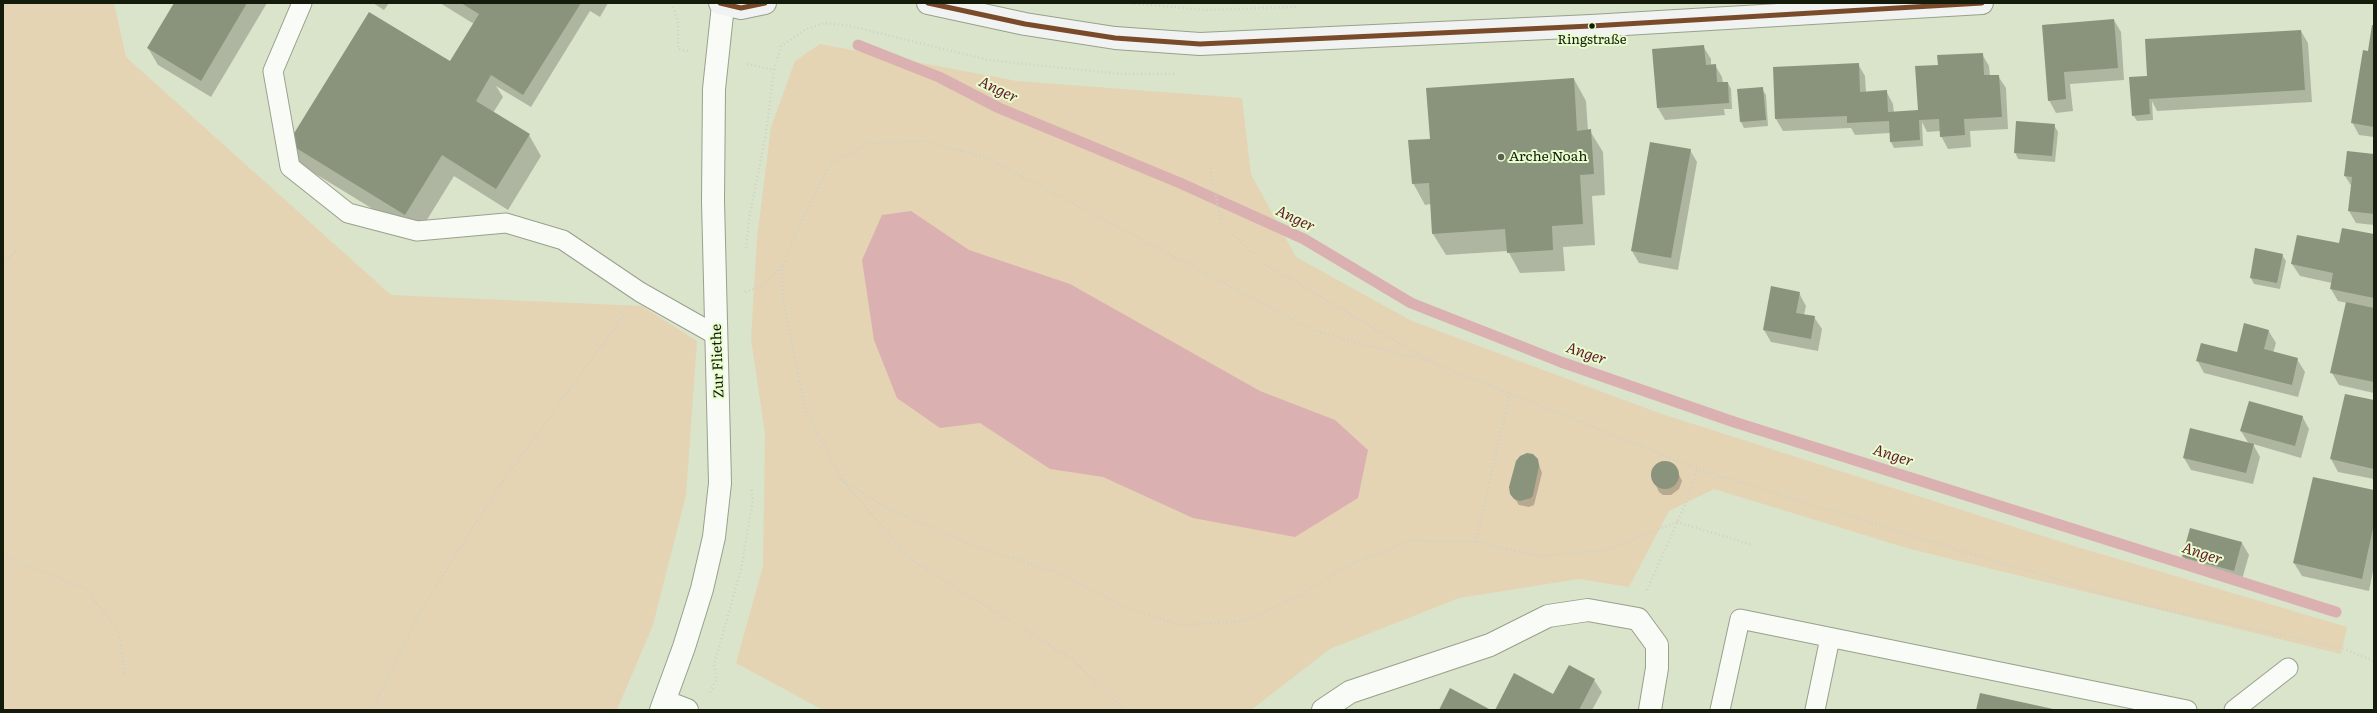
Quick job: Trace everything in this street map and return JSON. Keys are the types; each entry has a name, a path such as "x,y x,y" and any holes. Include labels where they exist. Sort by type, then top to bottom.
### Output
{"street":[{"path":"722,4 741,8 765,3"},
{"path":"928,3 1024,24 1107,36 1200,44 1590,26 1982,3"},
{"name":"Zur Fliethe","path":"663,706 699,597 714,537 720,483 716,335 717,302 713,201 716,57 722,4"},
{"path":"1323,710 1350,692 1490,645 1548,616 1588,610 1638,620 1657,645 1657,668 1651,705"},
{"path":"663,706 687,710"}],"lane":[{"path":"302,3 274,71 290,168 348,213 417,231 506,223 563,240 640,292 716,335"},
{"path":"1720,710 1740,620 2187,710"},
{"path":"1815,710 1830,638"},
{"path":"2234,710 2288,668"}],"path":[{"path":"672,3 678,21 678,50 716,57"},
{"path":"1127,3 1205,10 1300,7"},
{"path":"717,302 764,285 782,266 805,213 831,163 870,143 925,141 989,159 1315,331 1434,363 1510,392 1698,469 1965,552 2136,603 2344,649 2374,661"},
{"path":"1210,168 1222,225 1266,265 1434,363"},
{"path":"3,263 17,250"},
{"path":"782,266 783,300 806,411 842,480 910,559 1072,658 1124,710"},
{"path":"372,710 421,610 488,505 640,292"},
{"path":"1476,542 1510,392"},
{"path":"1638,620 1650,579 1688,498 1698,469"},
{"path":"842,480 887,508 977,547 1057,572 1131,610 1182,625 1245,620 1298,596 1349,565 1410,541 1476,542 1540,556 1606,550 1677,522 1753,545"},
{"path":"3,556 86,588 119,632 125,675"}],"shaded area":[{"path":"3,3 114,3 126,57 391,295 642,306 697,341 686,495 653,625 617,710 3,710"},
{"path":"820,44 1017,81 1242,98 1251,174 1296,257 1412,321 1659,413 2074,546 2347,627 2341,654 1910,549 1714,489 1669,511 1629,587 1579,579 1459,598 1330,649 1251,710 823,710 736,663 763,566 765,434 751,339 757,238 771,127 795,61"},
{"path":"911,211 969,250 1070,284 1260,391 1335,420 1368,450 1358,498 1295,537 1193,518 1103,477 1050,469 980,423 940,428 897,398 874,340 862,260 882,215"}],"building":[{"path":"174,3 247,3 201,81 147,48"},
{"path":"461,3 581,3 523,95 491,75 476,101 530,134 496,189 442,155 405,215 288,143 369,12 450,61 479,14"},
{"path":"2114,19 2118,68 2064,72 2066,99 2048,101 2042,25"},
{"path":"2372,25 2374,25 2374,127 2351,123 2363,50 2368,51"},
{"path":"2301,30 2305,90 2149,99 2150,114 2132,116 2129,77 2147,76 2145,39"},
{"path":"1704,45 1706,65 1716,64 1717,82 1728,82 1729,103 1657,108 1652,49"},
{"path":"1983,53 1984,75 1999,75 2002,117 1964,119 1965,135 1940,137 1939,119 1919,120 1920,140 1890,142 1889,121 1847,123 1847,116 1775,119 1773,67 1859,63 1860,92 1887,90 1888,112 1918,110 1915,66 1938,65 1937,55"},
{"name":"Arche Noah","path":"1574,78 1577,131 1591,129 1594,174 1580,175 1583,224 1552,226 1553,250 1507,253 1505,229 1432,234 1429,183 1412,184 1408,140 1430,139 1426,88"},
{"path":"1763,87 1766,120 1740,122 1737,89"},
{"path":"2016,121 2055,124 2052,156 2014,153"},
{"path":"1650,142 1691,149 1671,258 1631,251"},
{"path":"2347,151 2374,154 2374,214 2348,211 2352,177 2344,176"},
{"path":"2342,228 2374,234 2374,298 2330,289 2333,273 2291,264 2297,235 2339,243"},
{"path":"2255,248 2283,254 2277,283 2250,278"},
{"path":"1771,286 1800,292 1796,313 1815,316 1811,339 1763,330"},
{"path":"2346,302 2374,308 2374,382 2330,373"},
{"path":"2244,323 2269,330 2264,349 2298,358 2292,385 2196,361 2201,343 2237,352"},
{"path":"2345,394 2374,400 2374,469 2330,459"},
{"path":"2249,401 2303,416 2295,446 2240,431"},
{"path":"2190,428 2254,444 2246,473 2183,458"},
{"path":"1527,453 1533,454 1538,459 1539,466 1533,495 1531,498 1520,501 1514,499 1510,494 1509,487 1516,461 1520,456"},
{"path":"1665,461 1671,462 1675,465 1678,469 1678,481 1675,485 1671,488 1665,489 1659,488 1655,485 1652,481 1651,475 1652,469 1655,465 1659,462"},
{"path":"2313,477 2374,490 2374,524 2362,579 2293,563"},
{"path":"2190,528 2242,542 2234,571 2182,557"},
{"path":"1569,665 1595,679 1579,710 1495,710 1514,673 1553,694"},
{"path":"1450,688 1491,710 1439,710"},
{"path":"1980,693 2053,709 2053,710 1976,710"}],"waterway":[{"name":"Anger","path":"858,45 939,77 999,108 1180,183 1304,239 1411,303 1561,362 1734,422 2336,612"}],"transit line":[{"path":"720,3 741,8 765,3"},
{"path":"928,3 1025,24 1115,38 1200,44 1591,26 1982,3"}],"place":[{"name":"Ringstraße","path":"1592,26"},
{"name":"Arche Noah","path":"1501,157"}]}
